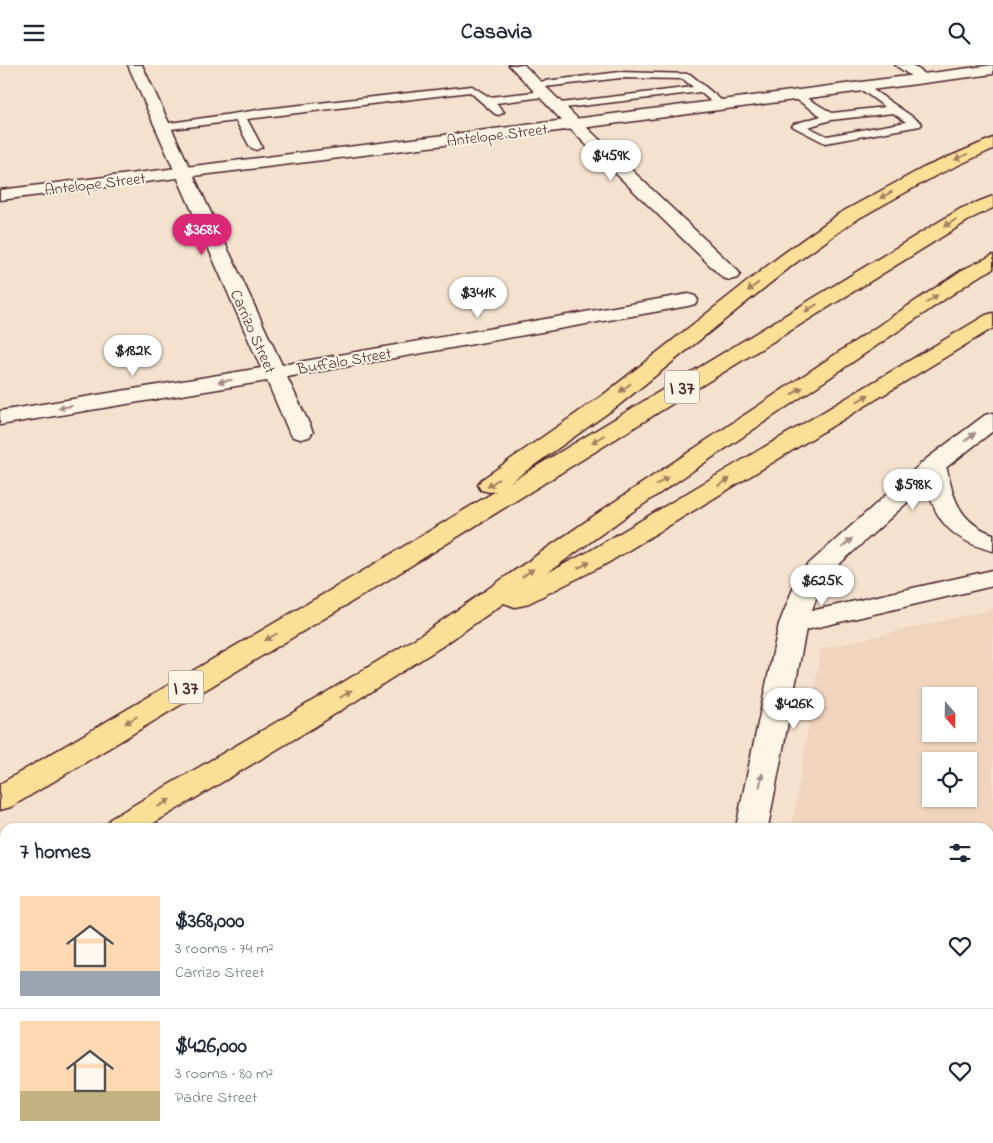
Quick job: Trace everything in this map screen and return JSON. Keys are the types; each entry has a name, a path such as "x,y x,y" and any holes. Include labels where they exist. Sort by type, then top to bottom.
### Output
{"highway":[{"path":"304,617 611,399 787,260 847,217 929,172 993,143"},
{"name":"I 37","path":"0,799 304,617 959,218 993,201"},
{"path":"129,823 431,641 615,513 969,273 993,261"},
{"path":"431,641 597,558 993,319"}],"street":[{"name":"Carrizo Street","path":"136,65 182,172 301,433"},
{"path":"516,65 574,125 730,274"},
{"path":"902,65 923,78"},
{"name":"Antelope Street","path":"0,195 574,125 993,69"},
{"name":"Buffalo Street","path":"0,418 688,301"},
{"path":"753,823 793,624 811,576 934,465 993,420"},
{"path":"934,465 941,500 951,520 981,539 993,543"},
{"path":"793,624 993,578"}],"lane":[{"path":"546,95 620,75 686,76 722,105"},
{"path":"862,86 896,109 916,124 825,140 798,126 830,117 896,109"},
{"path":"163,127 266,112 472,89 500,112"},
{"path":"487,101 546,95 702,89"},
{"path":"797,95 830,117"},
{"path":"240,117 256,147"}],"shaded area":[{"path":"993,609 993,823 793,823 821,649"}]}
